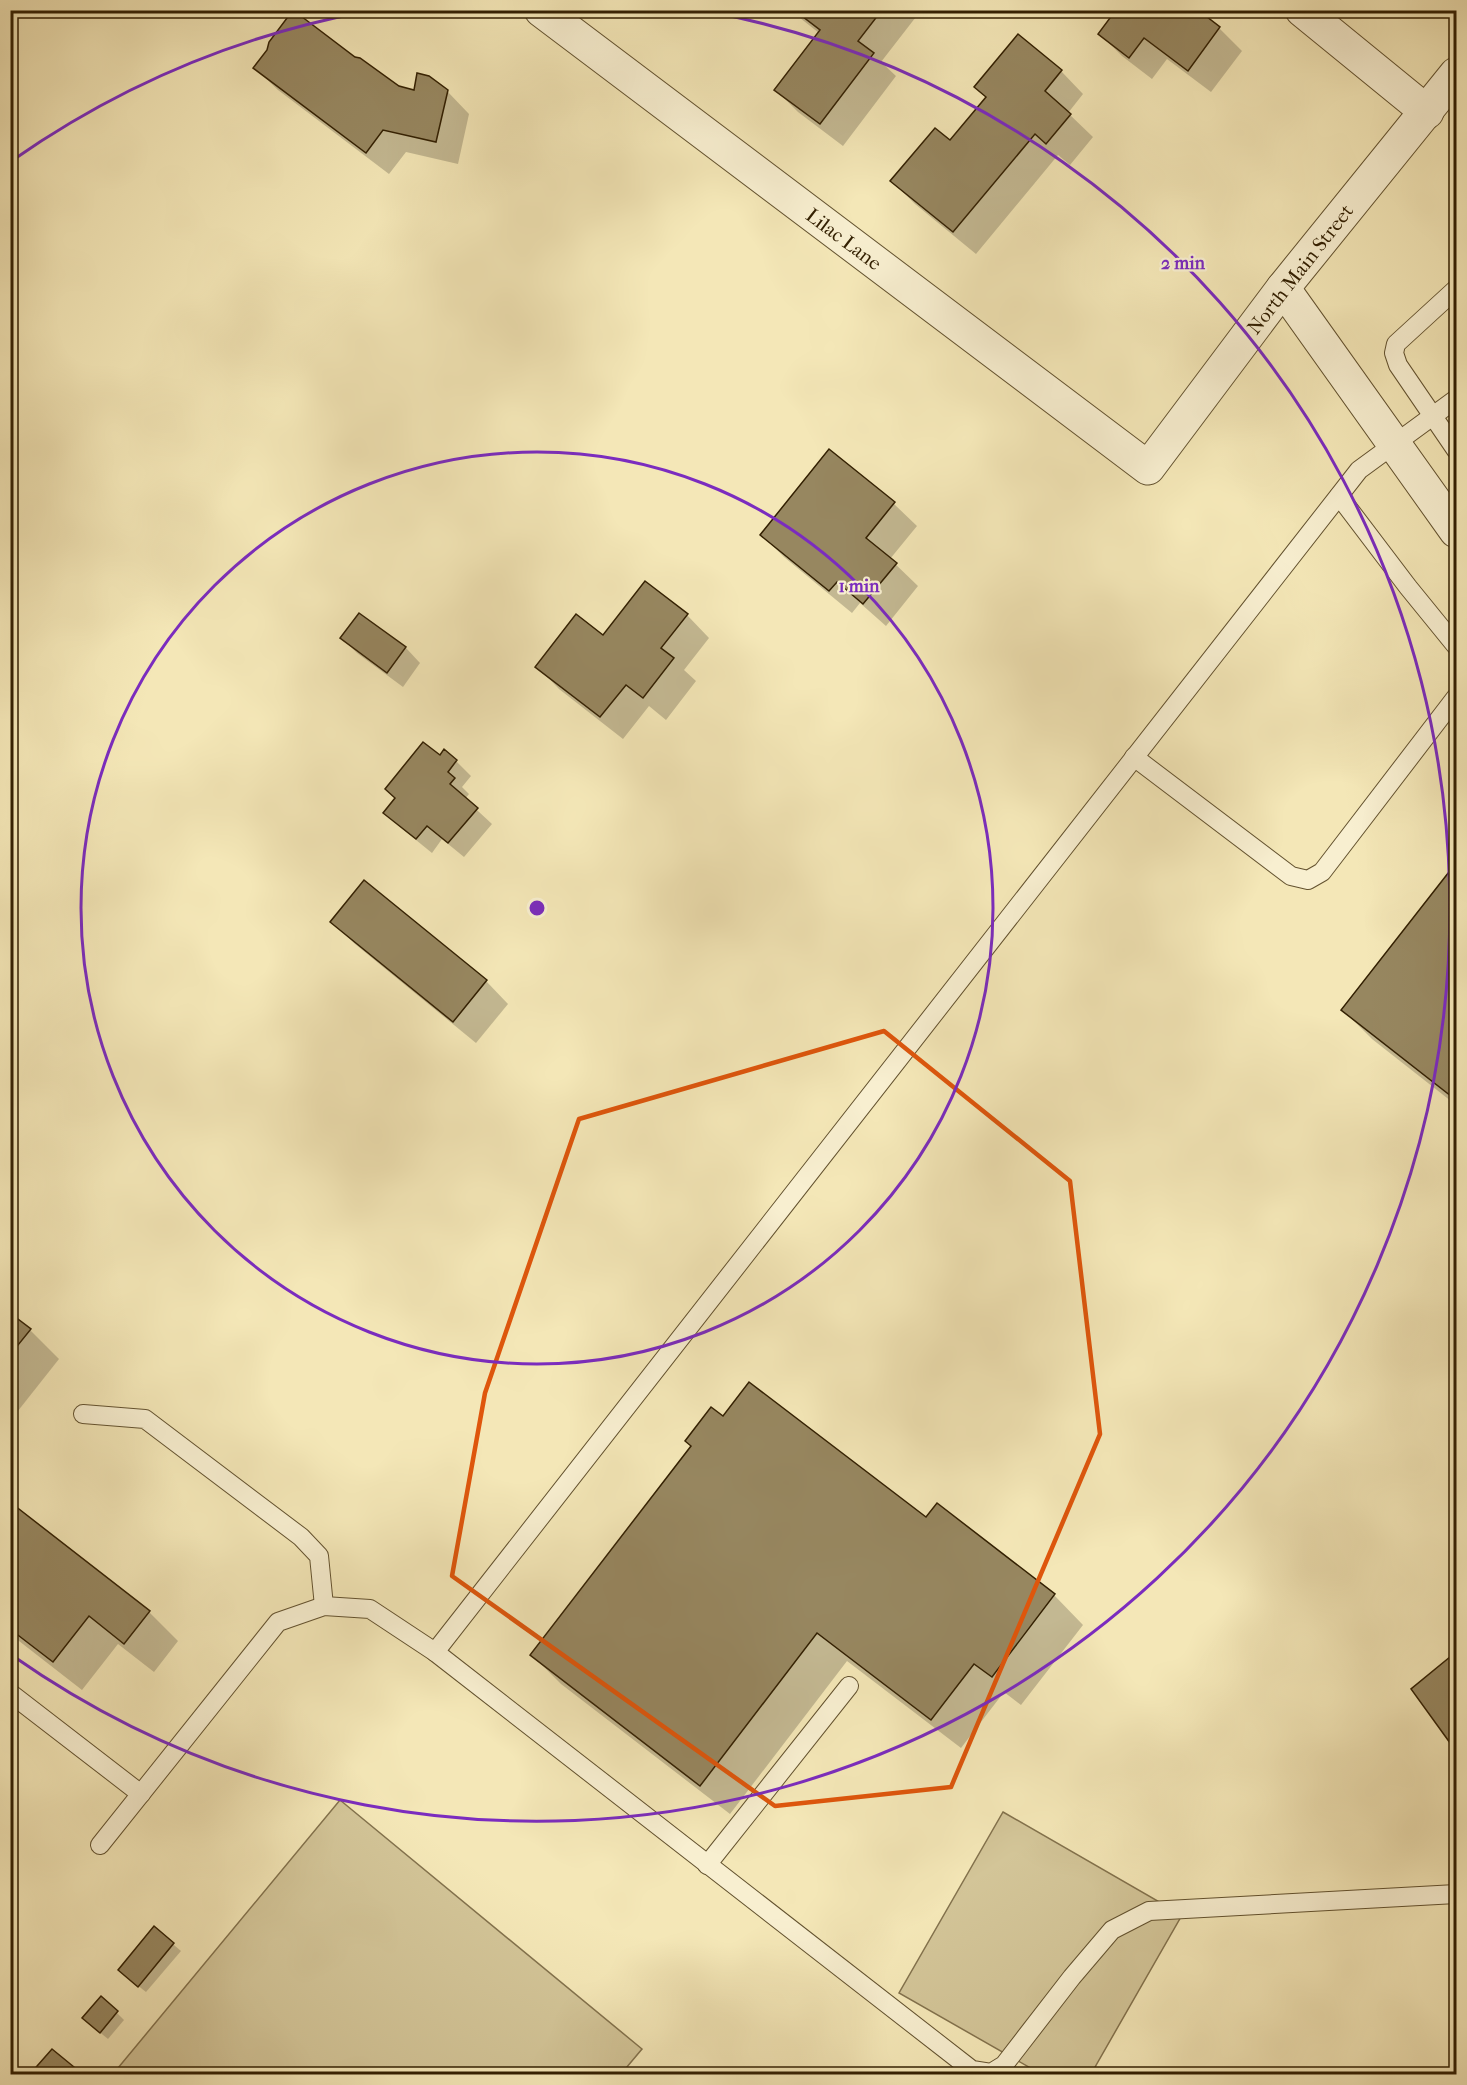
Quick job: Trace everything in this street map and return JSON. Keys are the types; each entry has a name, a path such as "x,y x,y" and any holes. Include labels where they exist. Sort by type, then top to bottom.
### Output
{"street":[{"name":"Lilac Lane","path":"541,10 1148,468"},
{"path":"1302,10 1427,112"},
{"name":"North Main Street","path":"1148,468 1283,288 1456,74"},
{"path":"1283,288 1456,531"}],"lane":[{"path":"1456,289 1396,344 1394,353 1398,365 1456,450"},
{"path":"435,1652 1359,470 1456,399"},
{"path":"1339,496 1408,587 1456,645"},
{"path":"1134,757 1291,876 1308,880 1322,872 1456,697"},
{"path":"83,1414 145,1419 301,1537 319,1556 324,1606"},
{"path":"100,1845 278,1623 324,1606 370,1609 435,1652 972,2070 991,2073 1004,2065 1112,1929 1149,1911 1456,1894"},
{"path":"707,1865 849,1686"},
{"path":"10,1693 141,1794"}],"highlighted area":[{"path":"884,1031 1070,1181 1100,1434 951,1787 775,1806 452,1576 485,1393 579,1119"}],"shaded area":[{"path":"340,1800 642,2049 621,2074 113,2074"},
{"path":"1003,1812 1182,1915 1091,2074 1041,2074 899,1993"}],"building":[{"path":"293,10 355,57 360,58 399,86 414,90 417,73 429,76 448,90 436,142 383,130 366,153 253,68"},
{"path":"794,10 882,10 858,41 874,53 820,124 774,90 820,30"},
{"path":"1108,10 1198,10 1220,27 1188,71 1144,38 1129,58 1098,34 1113,14"},
{"path":"1018,34 1062,70 1045,91 1071,114 1046,144 1035,134 953,232 890,181 935,128 950,140 986,97 974,87"},
{"path":"829,449 895,502 866,538 897,563 863,604 837,582 829,591 760,535"},
{"path":"645,581 688,614 661,648 674,658 643,698 626,685 600,717 535,667 576,614 603,635"},
{"path":"359,613 406,647 387,673 340,638"},
{"path":"423,742 440,755 444,749 457,760 448,772 455,778 450,784 478,808 448,843 427,826 416,839 383,813 395,798 385,789"},
{"path":"1456,863 1456,1100 1341,1010"},
{"path":"364,880 487,980 453,1022 330,922"},
{"path":"10,1313 31,1329 10,1355"},
{"path":"749,1382 926,1517 937,1503 1055,1594 992,1677 974,1664 931,1720 817,1633 700,1786 530,1655 691,1446 685,1441 711,1407 723,1416"},
{"path":"10,1502 150,1611 124,1644 89,1616 53,1662 10,1629"},
{"path":"1456,1652 1456,1744 1453,1747 1411,1689"},
{"path":"154,1926 174,1943 138,1987 118,1970"},
{"path":"101,1996 118,2011 100,2033 82,2018"},
{"path":"52,2049 74,2067 68,2074 30,2074"}]}
